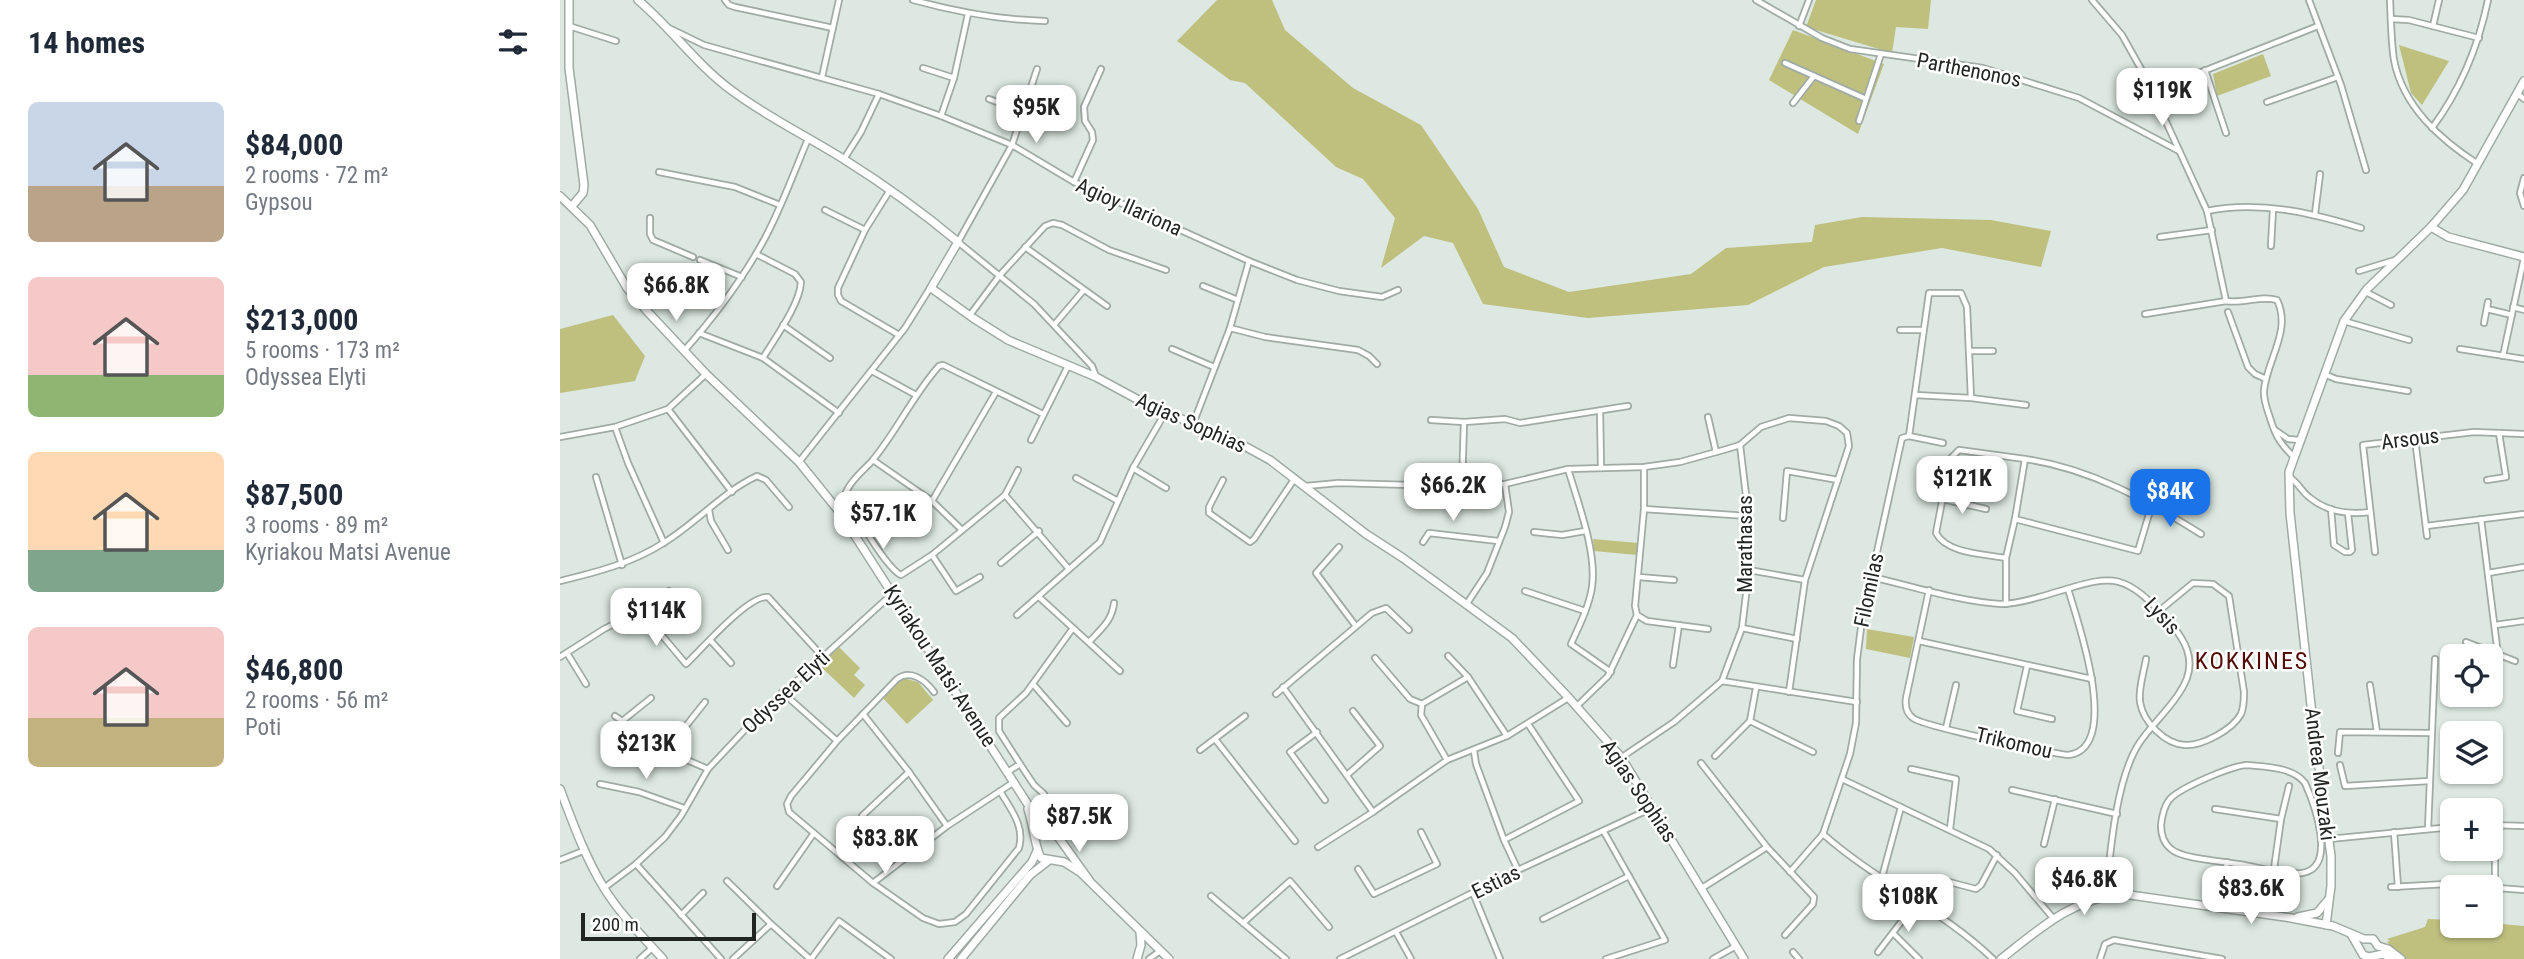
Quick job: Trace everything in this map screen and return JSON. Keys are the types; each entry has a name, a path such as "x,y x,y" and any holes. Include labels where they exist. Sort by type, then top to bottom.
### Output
{"street":[{"path":"569,0 569,68 584,185 581,197 572,206"},
{"name":"Agias Sophias","path":"638,0 703,66 728,87 763,113 844,159 890,189 1000,275 1054,325 1092,366 1096,377 1193,425 1255,450 1296,477 1366,534 1512,638 1621,757 1744,959"},
{"path":"725,0 734,7 833,29"},
{"path":"822,77 839,0"},
{"path":"913,0 968,14 1008,20 1045,21"},
{"name":"Parthenonos","path":"1756,0 1800,26 1850,49 1983,68 2040,84 2079,98 2179,150"},
{"path":"1800,26 1808,0"},
{"path":"2092,0 2122,35 2153,91 2207,211 2226,301"},
{"path":"2309,0 2338,77 2366,170"},
{"path":"2390,0 2394,59 2399,77 2413,105 2454,149 2478,164"},
{"path":"2434,26 2439,0"},
{"path":"2432,128 2460,87 2479,38 2488,0"},
{"path":"941,116 954,78 968,14"},
{"path":"2391,19 2434,26 2479,38"},
{"path":"568,26 616,41"},
{"path":"2153,91 2318,26"},
{"name":"Agioy Ilariona","path":"667,27 710,47 879,94 941,116 1012,145 1074,182 1297,280 1339,291 1382,297 1398,290"},
{"path":"1859,121 1881,54"},
{"path":"1785,63 1866,99"},
{"path":"923,68 954,78"},
{"path":"799,462 872,371 931,288 1012,145 1037,69"},
{"path":"1074,182 1093,140 1092,132 1085,121 1084,107 1101,69"},
{"path":"2205,70 2226,133"},
{"path":"1793,103 1814,76"},
{"path":"2267,103 2338,77"},
{"path":"2145,313 2226,301 2269,298 2277,300 2282,314 2282,325 2266,379 2264,396 2278,441 2294,457 2344,321 2365,292 2431,228 2463,190 2497,127 2521,97 2524,82"},
{"path":"844,159 861,132 879,94"},
{"path":"989,99 1023,112"},
{"path":"683,351 756,254 808,139"},
{"path":"659,172 735,187 780,205"},
{"path":"2315,214 2320,174"},
{"path":"2524,178 2520,193 2524,205"},
{"path":"890,189 865,230 838,288 838,295 841,301 899,335"},
{"name":"Kyriakou Matsi Avenue","path":"560,196 590,225 627,288 683,351 799,462 842,514 1036,817 1063,843 1089,880"},
{"path":"2207,211 2222,208 2273,209 2315,214 2361,228"},
{"path":"2271,246 2273,209"},
{"path":"825,210 865,230"},
{"path":"650,218 650,234 653,240 693,257"},
{"path":"969,316 1000,275 1045,226 1058,224 1109,250 1166,271"},
{"path":"2431,228 2448,237 2524,258 2503,356"},
{"path":"2160,237 2212,230"},
{"path":"1025,247 1107,306"},
{"path":"756,254 795,274 800,279 801,287 763,358"},
{"path":"2359,271 2398,259"},
{"path":"699,260 742,276"},
{"path":"1193,425 1230,328 1249,261"},
{"path":"1203,286 1238,300"},
{"path":"931,288 1008,340 1096,377"},
{"path":"1054,325 1083,291"},
{"path":"2365,292 2391,305"},
{"path":"1943,443 1909,436 1929,293 1961,293 1967,307 1971,398"},
{"path":"2484,323 2488,302"},
{"path":"2514,307 2524,310"},
{"path":"2487,309 2512,315"},
{"path":"2228,312 2248,367 2266,379"},
{"path":"2344,321 2409,340"},
{"path":"783,325 830,358"},
{"path":"1230,328 1265,337 1358,350 1377,364"},
{"path":"1900,330 1924,330"},
{"path":"699,333 763,358 839,413"},
{"path":"2459,348 2524,359"},
{"path":"1172,349 1214,367"},
{"path":"1969,351 1993,351"},
{"path":"1018,470 1005,495 905,574 896,573 846,499 847,488 873,460 916,395 943,365 1043,414"},
{"path":"1031,440 1068,366"},
{"path":"872,371 916,395"},
{"path":"560,437 615,427 668,408 706,374"},
{"path":"2324,374 2336,379 2408,391"},
{"path":"932,501 996,392"},
{"path":"1914,395 2026,405"},
{"path":"1431,420 1464,422 1505,419 1520,423 1628,406"},
{"path":"668,408 732,492"},
{"path":"1600,411 1601,468"},
{"path":"1017,615 1100,542 1133,468 1165,412"},
{"path":"1708,417 1716,452"},
{"path":"1306,486 1338,483 1505,484 1568,470 1644,467 1680,462 1740,445 1755,430 1782,419 1807,418 1835,424 1847,433 1849,443 1805,579 1789,692"},
{"path":"1462,485 1464,422"},
{"path":"615,427 664,543"},
{"path":"2273,427 2283,437 2300,440"},
{"name":"Arsous","path":"2375,552 2363,445 2465,433 2524,434"},
{"path":"2487,480 2506,477 2499,433"},
{"name":"Filomilas","path":"1823,834 1853,743 1858,646 1902,439 1909,436"},
{"path":"2415,439 2427,536"},
{"name":"Marathasas","path":"1621,757 1674,722 1722,681 1742,628 1749,570 1748,516 1740,445"},
{"path":"2006,558 1965,551 1939,540 1936,528 1950,459 1955,452 1964,449 2025,458 2089,475 2152,504 2201,534"},
{"name":"Andrea Mouzaki","path":"2294,457 2288,477 2294,551 2331,856 2326,925"},
{"path":"2006,604 2006,558 2025,458"},
{"path":"873,460 932,501 962,530"},
{"path":"1577,706 1611,672 1637,615 1635,606 1644,509 1644,467"},
{"path":"1133,468 1166,488"},
{"path":"1568,470 1585,531 1592,576 1592,589 1571,644 1611,672"},
{"path":"1783,518 1787,471 1838,480"},
{"path":"560,581 622,565 664,543 757,476 766,480 789,507"},
{"path":"596,477 622,565"},
{"path":"1223,480 1209,507 1209,513 1250,542 1296,477"},
{"path":"2288,477 2308,496 2331,509 2348,513 2370,512"},
{"path":"1076,478 1119,501"},
{"path":"1465,606 1487,573 1505,527 1509,512 1505,484"},
{"path":"1005,495 1039,531 1069,569"},
{"path":"1942,499 1986,509"},
{"path":"2015,519 2138,551 2152,504"},
{"path":"1644,509 1748,516"},
{"path":"2331,509 2334,545 2345,552 2352,550 2348,513"},
{"path":"709,510 711,521 728,551"},
{"path":"2426,526 2524,514"},
{"path":"2481,519 2497,644"},
{"path":"1000,564 1039,531"},
{"path":"1534,532 1562,535 1585,531"},
{"path":"1423,542 1429,533 1498,541"},
{"path":"866,550 875,545"},
{"path":"1339,547 1316,573 1355,625"},
{"path":"932,555 956,592 980,577"},
{"path":"2488,573 2524,567"},
{"path":"1749,570 1805,579"},
{"path":"1639,577 1674,580"},
{"name":"Lysis","path":"1872,577 2006,604 2093,582 2118,580 2135,589 2182,637 2189,662 2185,682 2139,743 2129,763 2110,847 2106,896"},
{"path":"2146,659 2139,699 2152,727 2177,743 2192,744 2210,738 2240,716 2244,700 2231,601 2225,592 2213,584 2193,583 2159,611"},
{"name":"Trikomou","path":"1929,590 1906,698 1906,707 1915,719 2063,754 2078,753 2088,744 2095,702 2088,659 2068,589"},
{"path":"560,657 604,629 643,610 669,591"},
{"path":"1525,591 1585,611"},
{"name":"Odyssea Elyti","path":"604,889 665,837 708,769 782,692 893,594"},
{"path":"643,610 686,664 738,613 760,597 768,597 823,657"},
{"path":"1039,597 1120,671"},
{"path":"1089,642 1107,624 1114,603"},
{"path":"1276,694 1372,613 1386,608 1409,630"},
{"path":"1637,615 1647,621 1708,629"},
{"path":"2495,625 2524,621"},
{"path":"1672,666 1679,625"},
{"path":"1044,794 1034,785 1020,764 1001,734 998,722 1001,715 1033,684 1073,628"},
{"path":"1742,628 1797,639"},
{"path":"710,641 731,663"},
{"path":"1919,641 2092,679"},
{"path":"2466,642 2471,644"},
{"path":"567,653 586,684"},
{"path":"1448,656 1468,677 1507,736"},
{"path":"2503,656 2515,661"},
{"path":"1375,658 1410,699 1422,704"},
{"path":"2428,829 2435,659"},
{"path":"2027,666 2017,711 2052,719"},
{"path":"934,692 919,678 902,676 836,741 791,796 787,804 792,815 873,883 927,920 947,924 959,919 1019,848 1020,826 1000,791"},
{"path":"1422,704 1468,677"},
{"path":"1722,681 1857,702"},
{"path":"1033,684 1067,723"},
{"name":"Trikomou","path":"1946,728 1956,685"},
{"path":"2370,685 2377,732"},
{"path":"1283,687 1373,812"},
{"path":"1715,756 1750,721 1756,688"},
{"path":"782,692 836,741"},
{"path":"621,722 651,698"},
{"path":"1318,847 1447,760 1507,736 1569,698"},
{"path":"666,751 705,702"},
{"path":"1422,704 1421,715 1447,760"},
{"path":"1347,775 1380,746 1353,711"},
{"path":"863,714 947,826"},
{"path":"615,716 666,751 708,769"},
{"path":"1200,750 1245,716"},
{"path":"1750,721 1813,752"},
{"path":"1504,840 1579,801 1528,724"},
{"path":"1317,732 1290,752 1325,800"},
{"path":"2337,753 2340,732 2431,733"},
{"path":"1215,739 1295,841"},
{"path":"1474,751 1476,764 1504,840 1518,870"},
{"path":"1701,763 1767,847 1814,897 1814,901 1785,935"},
{"path":"1009,771 1020,764"},
{"path":"2247,765 2294,774 2305,783 2322,846 2319,862 2310,870 2298,873 2274,869 2172,850 2161,832 2165,806 2175,794 2230,768 2247,765"},
{"path":"2340,765 2345,786 2429,781"},
{"path":"1911,769 1956,779 1950,829"},
{"path":"862,816 909,772"},
{"path":"1842,779 1950,829 1997,855 2053,918"},
{"path":"600,784 639,792 684,808"},
{"path":"873,883 947,826 1000,791 1017,785"},
{"name":"Kyriakou Matsi Avenue","path":"1017,785 1032,819 1041,858 1070,864 1169,959"},
{"path":"2274,869 2289,786"},
{"path":"560,789 583,851 604,889 663,959"},
{"path":"2012,790 2117,814"},
{"path":"2045,844 2055,799"},
{"path":"1882,877 1901,807"},
{"name":"Estias","path":"1340,959 1518,870 1653,808"},
{"path":"2215,809 2281,819"},
{"path":"2503,825 2524,826"},
{"path":"2328,839 2440,828"},
{"path":"1358,869 1374,894 1437,864 1421,832"},
{"path":"1604,832 1665,940 1606,959"},
{"path":"2394,832 2398,887"},
{"path":"777,886 814,833"},
{"path":"948,959 1032,862 1043,836 1054,834"},
{"path":"1790,872 1823,834 1952,924 1993,959"},
{"path":"961,959 1030,875 1062,853 1063,843"},
{"path":"1702,888 1767,847"},
{"path":"560,860 583,851"},
{"path":"1934,878 1976,889 1982,885 1997,855"},
{"path":"2220,908 2227,862"},
{"path":"636,864 721,959"},
{"path":"1543,919 1629,876"},
{"path":"727,881 811,959 839,921 891,959"},
{"path":"1243,923 1290,881 1329,927"},
{"path":"2391,887 2440,884"},
{"path":"2503,888 2524,890"},
{"path":"681,915 703,893"},
{"path":"1474,893 1500,959"},
{"path":"1211,896 1286,959"},
{"path":"2001,959 2053,918 2080,904 2106,896 2139,896 2326,925 2351,933 2362,943 2369,955"},
{"path":"2285,917 2314,915 2330,896"},
{"path":"1878,952 1918,900"},
{"path":"733,959 771,924"},
{"path":"1137,959 1141,945 1140,932"},
{"path":"1396,932 1411,959"},
{"path":"1893,933 1919,959"},
{"path":"2362,943 2373,939 2369,955"},
{"path":"2100,959 2103,946 2111,940 2222,959"},
{"path":"1713,959 1736,946"},
{"path":"640,959 652,948"},
{"path":"2369,955 2388,948 2402,959"},
{"path":"1149,959 1160,951"},
{"path":"1793,952 1799,959"},
{"path":"2369,955 2386,954 2393,959"}],"green space":[{"path":"1217,0 1272,0 1285,30 1353,88 1421,125 1478,209 1504,267 1569,292 1691,274 1726,248 1812,242 1815,225 1862,217 1991,220 2051,231 2041,267 1942,248 1824,267 1748,305 1588,318 1483,304 1453,243 1424,236 1381,268 1395,218 1363,179 1336,167 1245,83 1230,80 1177,41"},
{"path":"1816,0 1931,0 1928,29 1896,27 1892,53 1806,27"},
{"path":"1793,30 1884,64 1858,134 1769,80"},
{"path":"2399,45 2449,61 2422,105 2411,93"},
{"path":"2263,54 2271,76 2217,96 2213,74"},
{"path":"613,315 645,356 635,381 560,393 560,329"},
{"path":"1593,539 1638,543 1637,555 1594,551"},
{"path":"1867,629 1914,637 1910,658 1866,649"},
{"path":"839,647 860,668 854,675 865,685 854,698 819,665"},
{"path":"903,678 918,682 933,700 907,724 881,696"},
{"path":"2428,919 2440,920 2440,938 2503,938 2503,924 2524,926 2524,959 2402,959 2387,942 2390,941 2387,939 2425,927"}],"district":[{"name":"KOKKINES","path":"2252,661"}]}
